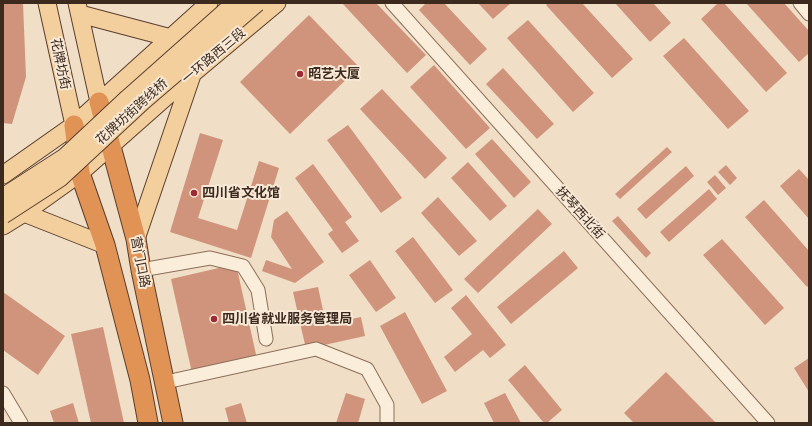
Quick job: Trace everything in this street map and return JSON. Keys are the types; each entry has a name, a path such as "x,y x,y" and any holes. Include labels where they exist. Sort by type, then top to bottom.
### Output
{"highway":[{"name":"营门口路","path":"99,102 136,240 141,270 166,382 173,423"},
{"path":"74,125 80,173 105,245 140,380 148,423"}],"main road":[{"name":"花牌坊街","path":"47,3 74,125"},
{"path":"3,176 74,125 209,3"},
{"name":"花牌坊街跨线桥","path":"3,197 65,157 128,98 235,3"},
{"name":"花牌坊街跨线桥","path":"3,215 60,178 143,102 257,3"},
{"name":"一环路西三段","path":"3,226 80,173 192,74 277,3"},
{"path":"78,9 99,102"},
{"path":"78,9 171,38"},
{"path":"136,240 192,74"},
{"path":"24,213 105,245"}],"street":[{"name":"抚琴西北街","path":"392,3 768,423"},
{"path":"800,3 809,14"},
{"path":"141,270 210,258 243,266 258,290 266,339"},
{"path":"166,382 316,349 367,369 387,405 387,423"},
{"path":"3,393 21,423"}],"building":[{"path":"3,3 23,3 26,77 12,124 3,123"},
{"path":"342,3 376,3 426,55 407,73"},
{"path":"426,3 444,3 487,49 470,65 419,10"},
{"path":"478,3 511,3 493,19"},
{"path":"548,3 582,3 633,59 612,78 546,5"},
{"path":"615,3 653,3 671,23 650,42"},
{"path":"718,3 724,3 787,73 766,92 701,19"},
{"path":"746,3 784,3 809,31 809,53 799,62"},
{"name":"昭艺大厦","path":"309,15 359,67 290,134 240,82"},
{"path":"528,20 594,93 573,112 507,38"},
{"path":"684,38 749,111 728,129 663,56"},
{"path":"434,65 490,128 466,149 410,87"},
{"path":"503,68 554,124 537,139 486,84"},
{"path":"382,89 447,158 425,179 360,109"},
{"path":"348,125 402,198 381,213 327,140"},
{"name":"四川省文化馆","path":"200,133 223,140 198,218 237,230 259,161 279,168 251,258 170,232"},
{"path":"492,139 531,182 514,198 475,154"},
{"path":"667,147 672,152 620,199 615,194"},
{"path":"468,162 507,206 490,221 451,178"},
{"path":"313,164 352,217 345,222 359,241 342,253 328,234 333,230 295,178"},
{"path":"726,165 737,178 730,185 718,172"},
{"path":"686,166 694,176 646,219 637,209"},
{"path":"799,169 809,180 809,219 780,186"},
{"path":"715,175 726,188 718,195 707,182"},
{"path":"709,189 717,199 669,242 660,232"},
{"path":"438,197 477,241 459,256 421,213"},
{"path":"764,200 809,251 809,285 807,287 745,217"},
{"path":"538,209 552,224 478,293 464,279"},
{"path":"287,211 324,262 295,283 262,271 266,260 292,269 271,237 274,220"},
{"path":"618,216 651,253 646,258 612,221"},
{"path":"413,237 453,290 435,303 395,251"},
{"path":"722,239 784,308 765,325 703,255"},
{"path":"564,251 578,268 511,324 497,307"},
{"path":"370,260 396,298 376,312 349,275"},
{"name":"四川省就业服务管理局","path":"236,264 257,359 192,373 171,279"},
{"name":"四川省就业服务管理局","path":"318,287 326,324 361,317 365,336 306,349 293,292"},
{"path":"3,292 65,336 38,375 3,350"},
{"path":"466,295 506,345 490,358 483,350 455,372 444,357 472,334 451,308"},
{"path":"405,312 447,391 422,404 380,326"},
{"path":"103,327 124,423 91,423 71,334"},
{"path":"809,358 809,392 794,368"},
{"path":"525,365 562,410 547,423 544,423 508,380"},
{"path":"666,372 716,423 634,423 624,413"},
{"path":"346,393 365,399 358,423 336,423"},
{"path":"505,393 521,423 494,423 484,403"},
{"path":"73,403 79,423 54,423 50,411"},
{"path":"241,403 247,423 229,423 225,408"}],"place":[{"name":"昭艺大厦","path":"300,74"},
{"name":"四川省文化馆","path":"194,193"},
{"name":"四川省就业服务管理局","path":"214,319"}]}
